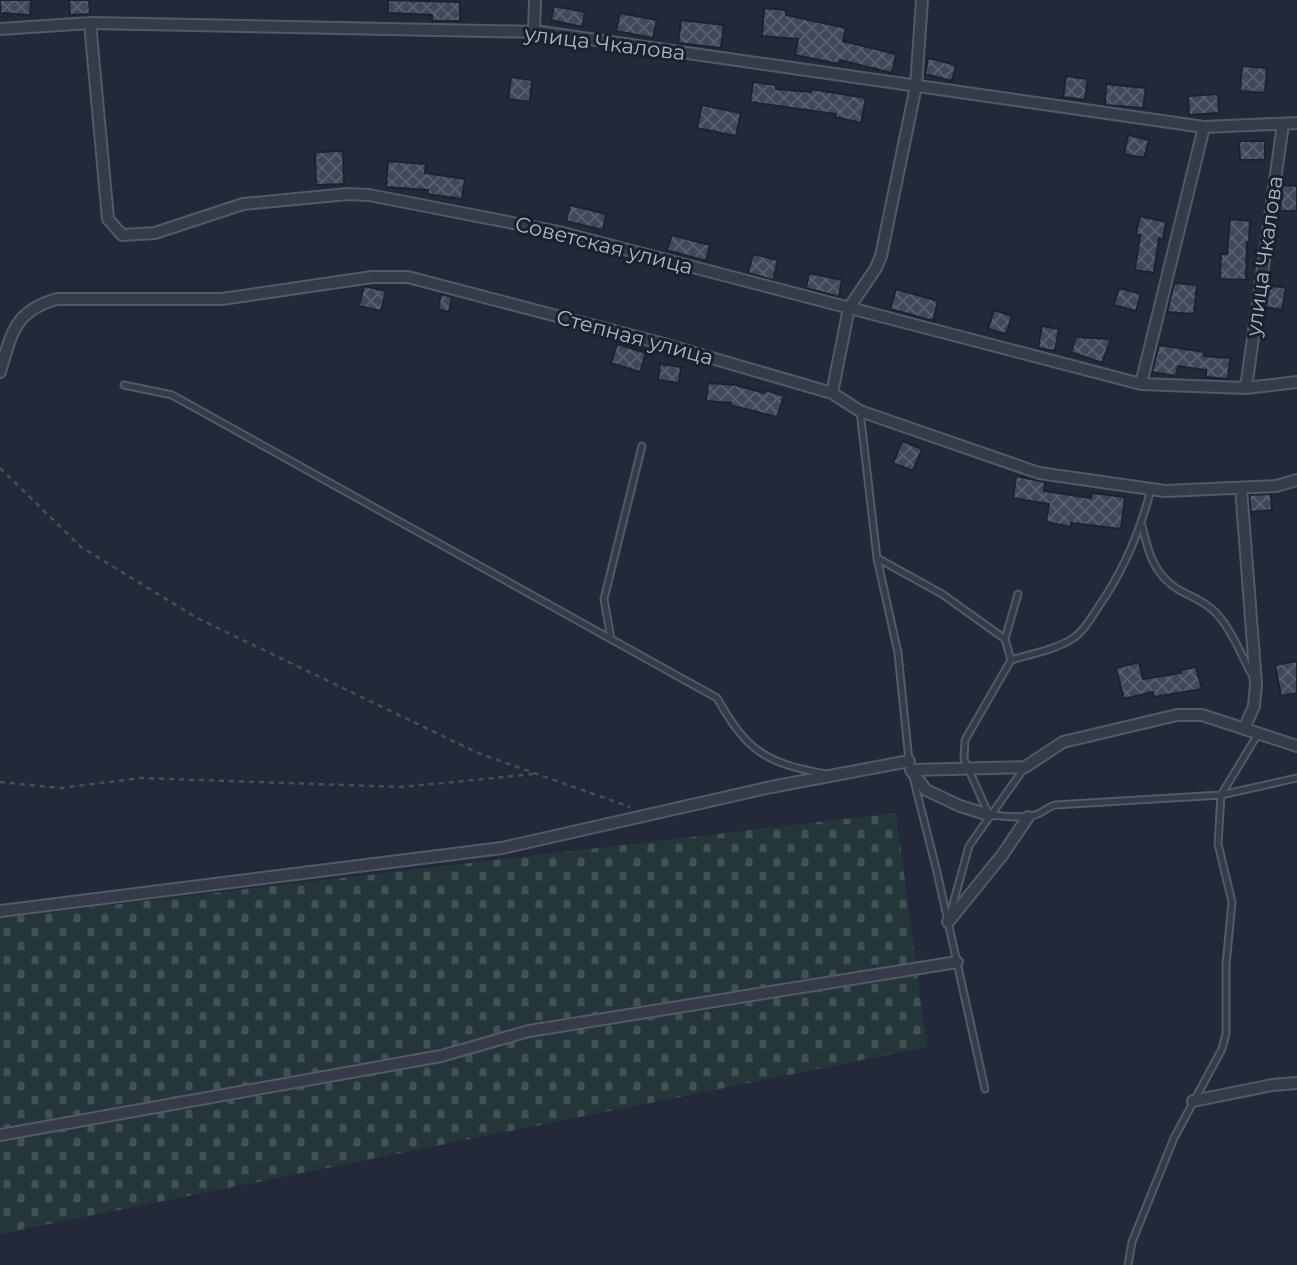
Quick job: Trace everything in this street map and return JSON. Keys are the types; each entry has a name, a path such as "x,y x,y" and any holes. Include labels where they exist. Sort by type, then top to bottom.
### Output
{"street":[{"path":"534,32 535,0"},
{"path":"832,393 849,307 876,268 881,256 916,86 922,0"},
{"name":"улица Чкалова","path":"0,30 90,23 534,32 1205,127 1297,123"},
{"name":"Советская улица","path":"90,23 108,219 122,235 155,233 243,204 348,194 369,195 559,232 1141,384 1246,388 1297,382"},
{"name":"улица Чкалова","path":"1246,388 1283,124"},
{"path":"1141,384 1205,127"},
{"name":"Степная улица","path":"0,372 14,328 21,317 33,308 57,299 222,299 372,277 408,276 660,343 832,393 860,411 1039,472 1165,491 1276,486 1297,480"},
{"path":"1241,488 1256,684 1254,706 1244,729"},
{"path":"0,911 502,848 833,775 910,765 1025,767 1063,742 1177,715 1202,715 1297,746"},
{"path":"910,765 926,790 960,806 989,815"},
{"path":"948,922 1003,854 1028,817"},
{"path":"0,1135 441,1056 529,1031 957,962"},
{"path":"1193,1101 1272,1085 1297,1083"}],"lane":[{"path":"124,385 172,395 717,698 733,725 756,751 796,768 833,775"},
{"path":"860,411 877,558 898,653 910,765 985,1089"},
{"path":"611,639 604,598 642,446"},
{"path":"989,815 964,759 965,740 1011,660 1058,646 1086,626 1119,577 1142,526 1151,489"},
{"path":"1142,526 1150,559 1155,567 1172,584 1217,614 1256,684"},
{"path":"877,558 942,594 1005,639"},
{"path":"1011,660 1005,639 1018,594"},
{"path":"1128,1265 1132,1242 1174,1138 1223,1049 1226,1034 1226,965 1231,902 1218,845 1222,795 1258,734"},
{"path":"948,922 969,846 1025,767"},
{"path":"989,815 1028,817 1040,814 1055,805 1222,795 1297,778"}],"path":[{"path":"0,468 81,547 197,618 478,753 650,814"},
{"path":"0,782 60,788 142,778 402,787 536,774"}],"green space":[{"path":"896,813 927,1047 0,1234 0,918"}],"building":[{"path":"0,0 31,0 30,15 0,13"},
{"path":"69,0 89,0 90,14 70,15"},
{"path":"388,0 460,2 460,21 432,21 432,15 388,13"},
{"path":"554,6 585,12 582,27 551,20"},
{"path":"764,8 786,10 786,15 846,28 843,41 896,54 892,73 840,60 839,64 795,55 798,39 762,36"},
{"path":"620,13 657,20 653,38 616,31"},
{"path":"681,20 724,25 721,48 678,43"},
{"path":"928,58 956,65 952,81 925,74"},
{"path":"1242,66 1267,68 1265,93 1240,91"},
{"path":"1066,76 1088,79 1085,100 1063,97"},
{"path":"511,77 532,80 530,102 508,99"},
{"path":"753,82 776,85 776,89 811,92 811,89 866,98 861,123 835,117 836,114 750,102"},
{"path":"1106,84 1146,88 1143,108 1105,105"},
{"path":"1218,94 1219,113 1189,115 1188,96"},
{"path":"702,105 741,113 736,136 697,128"},
{"path":"1128,135 1149,140 1144,158 1124,154"},
{"path":"1239,141 1265,141 1265,160 1240,160"},
{"path":"343,151 344,184 316,185 315,152"},
{"path":"388,161 426,164 425,173 465,179 462,199 427,194 428,190 386,187"},
{"path":"1282,185 1297,186 1297,211 1280,211"},
{"path":"570,205 606,214 603,230 566,221"},
{"path":"1140,216 1166,222 1163,239 1159,238 1154,273 1135,270 1140,235 1136,234"},
{"path":"1230,219 1250,221 1246,280 1220,279 1221,254 1227,254"},
{"path":"672,235 710,245 706,261 667,250"},
{"path":"753,254 778,260 773,280 748,273"},
{"path":"809,273 842,280 839,297 806,288"},
{"path":"1174,283 1197,285 1194,314 1167,312"},
{"path":"1268,285 1286,288 1282,310 1265,307"},
{"path":"364,286 386,291 381,311 359,306"},
{"path":"1119,288 1141,294 1136,311 1114,305"},
{"path":"896,289 938,301 933,321 890,309"},
{"path":"441,294 452,297 449,312 438,309"},
{"path":"994,310 1012,316 1006,334 988,329"},
{"path":"1042,326 1059,329 1055,351 1038,348"},
{"path":"1076,337 1111,339 1102,363 1071,352"},
{"path":"617,344 646,353 640,372 611,363"},
{"path":"1159,345 1204,352 1204,356 1230,358 1228,379 1206,377 1206,370 1178,366 1176,376 1152,372"},
{"path":"660,364 681,367 679,383 658,380"},
{"path":"708,383 736,385 784,396 777,417 730,405 731,403 706,401"},
{"path":"902,441 922,449 913,471 893,463"},
{"path":"1016,476 1045,482 1044,491 1091,498 1091,493 1125,497 1121,529 1071,523 1071,527 1046,522 1049,504 1013,498"},
{"path":"1271,494 1272,510 1251,512 1249,495"},
{"path":"1297,661 1297,693 1281,696 1275,665"},
{"path":"1139,662 1143,679 1181,673 1180,670 1196,667 1202,689 1154,697 1153,692 1124,699 1116,668"}]}
